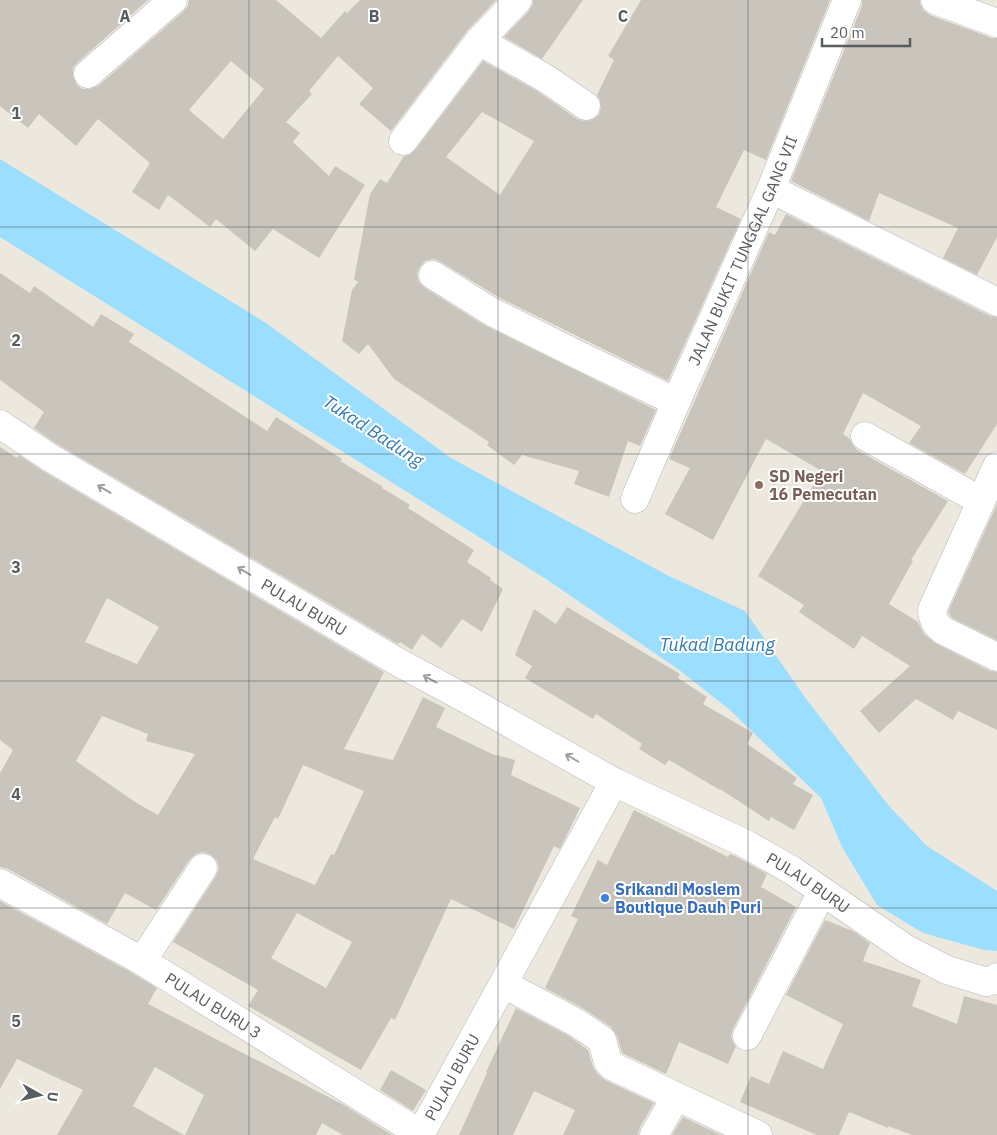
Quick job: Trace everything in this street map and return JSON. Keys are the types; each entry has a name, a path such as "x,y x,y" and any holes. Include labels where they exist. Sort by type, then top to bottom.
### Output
{"street":[{"path":"88,74 173,0"},
{"path":"402,141 479,41 518,0"},
{"name":"JALAN BUKIT TUNGGAL GANG VII","path":"635,499 771,189 847,0"},
{"path":"935,0 997,23"},
{"path":"479,41 545,78 586,106"},
{"path":"771,189 997,302"},
{"path":"433,275 492,312 676,402"},
{"name":"PULAU BURU","path":"0,424 49,456 396,662 470,701 614,782 746,844 793,872 906,949 947,970 987,982 997,977"},
{"path":"865,436 981,501"},
{"path":"997,466 932,610 937,625 944,631 997,657"},
{"name":"PULAU BURU","path":"421,1135 614,782"},
{"path":"142,961 203,868"},
{"name":"PULAU BURU 3","path":"0,883 142,961 421,1135"},
{"path":"747,1036 822,892"},
{"path":"504,984 577,1023 602,1040 608,1062 612,1066 758,1135"},
{"path":"654,1135 676,1097"}],"water":[{"name":"Tukad Badung","path":"0,159 266,323 451,458 667,575 745,611 807,700 889,806 927,846 997,891 997,951 984,950 923,933 877,905 842,847 821,798 730,710 678,669 546,579 0,237"}],"building":[{"path":"0,0 148,0 73,68 76,84 82,89 90,89 98,86 183,12 188,6 189,0 276,0 321,38 345,11 347,13 360,0 496,0 467,31 391,131 359,104 373,88 338,56 309,91 312,94 286,122 300,133 293,142 329,176 335,166 365,185 319,258 273,229 255,251 216,219 210,227 168,195 159,210 132,192 150,163 98,119 76,146 39,114 28,128 0,106","holes":["231,61 264,89 223,139 189,110"]},
{"path":"533,0 583,0 542,59 504,37 529,11"},
{"path":"641,0 830,0 766,160 744,150 716,207 741,219 668,381 500,298 441,262 433,259 425,261 420,267 417,274 419,282 425,288 484,325 656,410 640,446 628,441 609,497 574,484 579,471 522,455 514,465 487,445 489,442 394,379 368,344 359,354 342,341 352,290 358,282 354,279 370,194 380,179 387,183 404,156 409,155 415,150 483,61 537,91 577,119 584,121 592,120 599,115 601,108 597,95 614,60 608,56","holes":["482,112 534,141 500,195 446,157"]},
{"path":"862,0 920,0 923,10 930,15 992,38 997,38 997,237 977,275 943,258 958,228 879,193 869,221 791,181 862,6"},
{"path":"786,214 990,316 997,317 997,424 965,474 909,443 921,426 863,393 843,434 850,439 857,450 948,501 911,560 913,561 889,604 918,622 924,634 935,643 990,671 997,672 997,730 958,711 953,720 916,699 879,733 860,711 910,666 862,636 854,649 799,612 804,605 758,576 822,471 766,439 713,540 665,514 690,468 669,459 769,232 775,235"},
{"path":"0,273 30,293 34,286 93,327 101,314 134,334 129,342 267,431 276,417 342,459 340,461 410,505 408,508 474,550 467,562 491,578 490,580 503,589 482,632 462,619 441,648 422,634 412,650 400,642 398,644 57,444 34,428 44,412 0,380"},
{"path":"0,447 17,458 19,455 41,470 384,672 344,749 393,760 423,697 445,708 436,727 492,754 515,760 511,775 580,808 560,849 554,846 514,929 451,899 395,1020 391,1018 361,1070 248,1006 258,990 173,942 216,876 219,869 217,861 211,855 203,852 196,854 190,859 156,910 125,893 107,924 8,869 0,867 0,773 13,750 0,740","holes":["107,598 159,627 137,664 85,642","102,716 148,734 146,741 195,754 158,815 135,802 76,761","303,765 364,791 334,855 331,854 315,885 253,859 275,817 278,819","297,913 352,942 326,988 271,958"]},
{"path":"997,504 997,640 952,618 948,612"},
{"path":"567,607 680,674 678,678 707,697 703,704 753,733 747,744 797,778 793,784 813,795 794,830 771,817 769,821 720,789 669,760 665,765 639,749 642,744 596,714 593,719 525,678 532,666 515,655 534,609 556,624"},
{"path":"634,810 728,857 730,854 739,858 767,874 761,887 796,907 733,1029 731,1037 736,1046 728,1064 679,1042 666,1074 622,1053 617,1036 611,1027 584,1009 545,988 578,919 571,916 598,860 607,865"},
{"path":"0,901 157,988 148,1004 344,1105 392,1135 343,1135 322,1123 316,1135 185,1135 204,1095 155,1067 133,1106 184,1135 57,1135 83,1090 17,1059 0,1089"},
{"path":"825,920 853,931 870,943 863,961 921,980 912,1006 957,1024 964,996 997,1005 997,1135 912,1135 888,1126 888,1128 849,1112 839,1135 817,1135 740,1102 751,1076 769,1084 783,1051 823,1069 843,1024 786,995"},
{"path":"516,1008 569,1036 588,1050 593,1067 605,1080 654,1103 640,1127 638,1135 563,1135 575,1110 534,1091 513,1135 459,1135"},
{"path":"391,1070 426,1090 413,1111 380,1090"},
{"path":"683,1117 721,1135 672,1135"}],"place":[{"name":"SD Negeri 16 Pemecutan","path":"759,485"},
{"name":"Srikandi Moslem Boutique Dauh Puri","path":"605,898"}]}
